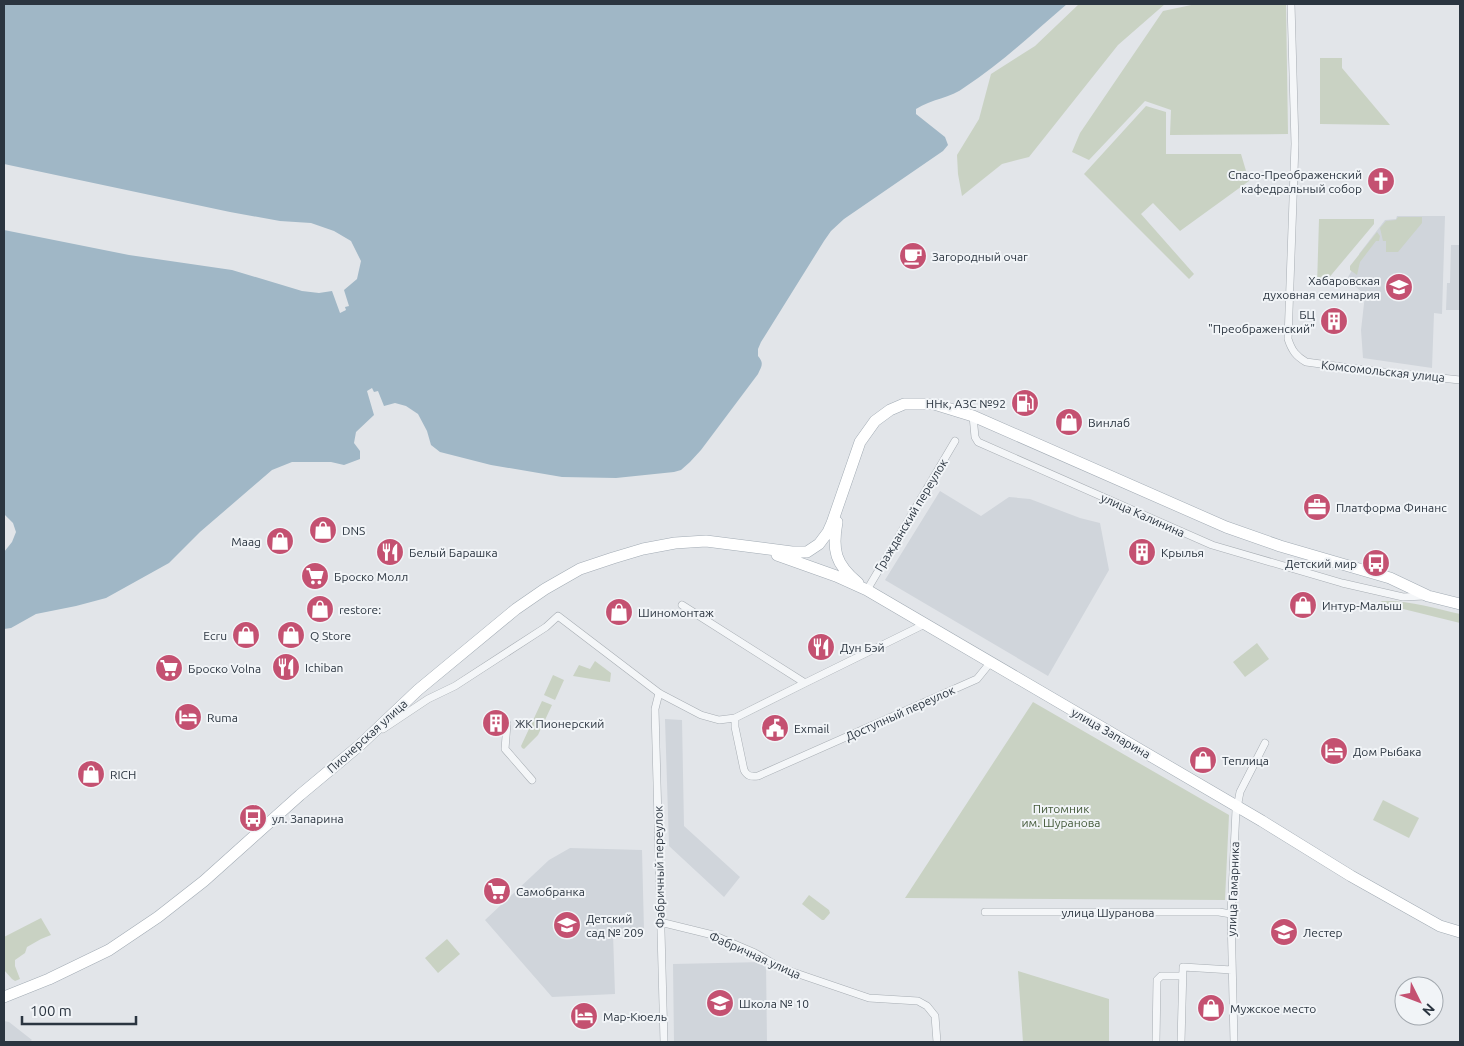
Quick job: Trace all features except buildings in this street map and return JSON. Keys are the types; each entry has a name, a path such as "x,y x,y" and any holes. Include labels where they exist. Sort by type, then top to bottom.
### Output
{"main road":[{"name":"улица Калинина","path":"843,491 860,442 875,422 890,410 904,404 934,404 973,416 1226,527 1280,546 1390,578 1428,596 1460,604"},
{"path":"756,548 807,552 819,544 828,532 843,491"},
{"path":"843,491 835,532 835,551 842,567 867,590"},
{"name":"Пионерская улица","path":"4,997 49,979 109,950 158,917 204,881 360,745 418,690 516,609 545,589 580,570 643,549 676,543 706,541 756,548"},
{"name":"улица Запарина","path":"756,548 820,570 867,590 1262,821 1351,876 1432,922 1460,932"}],"street":[{"name":"Комсомольская улица","path":"1291,4 1295,144 1288,340 1293,352 1298,358 1306,362 1460,380"},
{"name":"улица Калинина","path":"973,416 975,437 978,442 1212,545 1342,584 1403,597 1428,596"},
{"name":"Гражданский переулок","path":"867,590 954,441"},
{"path":"682,604 805,683"},
{"path":"360,745 428,699 455,686 538,632 558,616 659,693 702,715 718,720 735,718 925,624"},
{"name":"Доступный переулок","path":"735,718 744,770 746,775 751,777 758,776 977,679 990,663"},
{"name":"Фабричный переулок","path":"659,693 655,709 664,1042"},
{"path":"507,724 505,749 532,780"},
{"name":"улица Гамарника","path":"1234,1042 1231,914 1236,810 1240,792 1265,743"},
{"name":"улица Шуранова","path":"985,912 1219,912 1231,914"},
{"name":"Фабричная улица","path":"660,922 713,935 754,952 781,968 868,998 918,1001 928,1006 935,1016 936,1042"},
{"path":"1181,1042 1183,967 1232,970"},
{"path":"1156,1042 1157,980 1161,976 1182,976"}],"shaded area":[{"name":"Хабаровская духовная семинария","path":"1397,216 1445,216 1442,314 1434,313 1432,368 1363,358 1361,330 1365,295 1347,279 1360,256 1359,254 1385,220 1396,219"},
{"path":"1451,245 1460,245 1460,310 1446,310 1447,283 1450,283"},
{"path":"940,491 981,516 1009,497 1030,499 1080,518 1100,523 1109,570 1048,676 885,580"},
{"path":"665,719 682,720 684,826 740,877 724,897 669,846"},
{"name":"Детский сад № 209","path":"570,848 642,850 644,931 613,933 615,994 552,997 485,920 549,860"},
{"name":"Школа № 10","path":"766,962 767,1042 674,1042 673,964"},
{"path":"4,1021 9,1022 32,1040 29,1042 4,1042"}],"green space":[{"path":"1079,4 1165,4 1118,45 1029,157 1002,164 962,196 957,155 979,119 991,74 1035,46"},
{"path":"1196,4 1286,4 1288,134 1170,135 1171,110 1145,101 1089,160 1072,152 1080,133 1163,11"},
{"path":"1320,58 1342,58 1342,68 1390,125 1320,124"},
{"path":"1146,106 1166,112 1166,154 1241,154 1249,181 1180,231 1153,203 1141,214 1194,274 1189,279 1084,174"},
{"path":"1398,217 1422,217 1422,223 1398,252 1386,252 1386,241 1383,241 1380,228 1386,221 1396,220"},
{"path":"1319,219 1374,219 1374,224 1322,286 1317,286"},
{"path":"1377,232 1380,236 1379,241 1376,241 1360,262 1357,275 1350,270 1350,266"},
{"path":"1382,601 1412,603 1460,614 1460,623 1379,603"},
{"path":"1257,643 1269,659 1245,677 1233,662"},
{"path":"595,661 611,673 610,682 573,676 579,665 590,669"},
{"path":"553,675 564,680 555,700 544,695"},
{"path":"542,701 552,705 538,735 524,749 521,746"},
{"name":"Питомник им. Шуранова","path":"1033,702 1229,815 1225,900 905,898"},
{"path":"1383,800 1419,818 1409,838 1373,820"},
{"path":"809,895 829,910 830,913 824,920 802,904"},
{"path":"41,918 51,935 27,947 25,953 15,960 15,966 20,979 15,981 4,970 4,937"},
{"path":"447,939 460,954 438,973 425,958"},
{"path":"1018,971 1109,999 1109,1042 1023,1042"}],"water":[{"path":"4,4 1067,4 979,78 954,94 916,109 916,114 945,137 948,145 943,151 844,219 831,231 761,342 758,356 762,365 758,374 701,450 681,470 616,478 562,477 491,465 440,452 431,445 427,431 418,414 406,406 395,403 384,406 378,391 374,392 372,388 367,391 374,415 356,432 354,443 360,451 360,459 344,465 331,462 292,462 272,470 200,532 169,563 106,598 36,614 11,628 4,629 4,552 12,542 16,532 13,523 4,514 4,230 129,255 232,270 302,291 319,293 332,291 340,313 346,310 345,307 349,306 344,290 357,279 361,261 351,241 334,231 311,223 280,221 230,212 4,164"}],"place":[{"name":"Спасо-Преображенский кафедральный собор","path":"1381,181"},
{"name":"Загородный очаг","path":"913,256"},
{"name":"Хабаровская духовная семинария","path":"1399,287"},
{"name":"БЦ \"Преображенский\"","path":"1334,321"},
{"name":"ННк, АЗС №92","path":"1025,403"},
{"name":"Винлаб","path":"1069,422"},
{"name":"Платформа Финанс","path":"1317,507"},
{"name":"DNS","path":"323,530"},
{"name":"Maag","path":"280,541"},
{"name":"Белый Барашка","path":"390,552"},
{"name":"Крылья","path":"1142,552"},
{"name":"Детский мир","path":"1376,563"},
{"name":"Броско Молл","path":"315,576"},
{"name":"Интур-Малыш","path":"1303,605"},
{"name":"restore:","path":"320,609"},
{"name":"Шиномонтаж","path":"619,612"},
{"name":"Ecru","path":"246,635"},
{"name":"Q Store","path":"291,635"},
{"name":"Дун Бэй","path":"821,647"},
{"name":"Ichiban","path":"286,667"},
{"name":"Броско Volna","path":"169,668"},
{"name":"Ruma","path":"188,717"},
{"name":"ЖК Пионерский","path":"496,723"},
{"name":"Exmail","path":"775,728"},
{"name":"Дом Рыбака","path":"1334,751"},
{"name":"Теплица","path":"1203,760"},
{"name":"RICH","path":"91,774"},
{"name":"ул. Запарина","path":"253,818"},
{"name":"Самобранка","path":"497,891"},
{"name":"Детский сад № 209","path":"567,925"},
{"name":"Лестер","path":"1284,932"},
{"name":"Школа № 10","path":"720,1003"},
{"name":"Мужское место","path":"1211,1008"},
{"name":"Мар-Кюель","path":"584,1016"}]}
